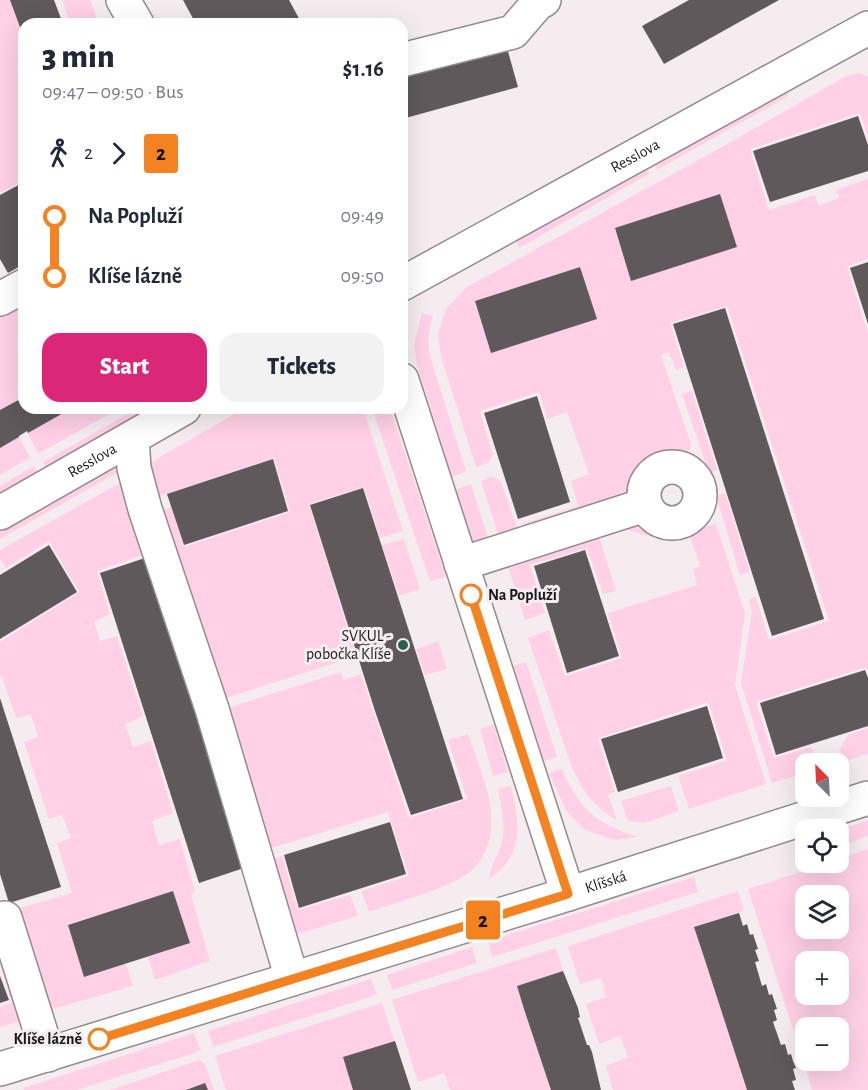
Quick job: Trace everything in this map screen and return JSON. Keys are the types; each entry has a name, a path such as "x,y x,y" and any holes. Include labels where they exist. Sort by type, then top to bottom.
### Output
{"street":[{"path":"123,0 134,18"},
{"path":"408,58 513,32 537,4 544,0"},
{"name":"Resslova","path":"408,281 868,29"},
{"path":"0,299 18,289"},
{"path":"408,399 568,894"},
{"name":"Resslova","path":"0,513 174,414"},
{"path":"132,438 134,468 145,509 212,709 292,979"},
{"path":"461,564 645,505"},
{"name":"Klíšská","path":"0,1070 568,894 868,798"},
{"path":"0,919 5,918 48,1055"}],"shaded area":[{"path":"0,0 10,0 18,22 18,183 0,193"},
{"path":"62,0 90,0 96,18 69,18"},
{"path":"859,73 868,77 868,137 860,113 750,149 769,210 815,195 819,205 839,198 836,190 868,179 868,259 847,266 868,334 868,671 866,667 756,702 774,758 811,747 813,753 795,753 795,776 772,783 741,683 752,611 749,600 756,597 769,640 829,621 727,306 670,323 684,367 676,370 669,352 661,355 691,444 690,450 653,464 638,476 626,503 527,537 522,524 578,506 571,481 589,474 567,412 547,419 539,392 480,411 493,454 488,463 476,467 441,357 438,334 446,309 467,287 846,76","holes":["720,195 737,247 631,280 615,229","580,267 596,319 491,352 475,301"]},
{"path":"784,88 788,96 657,170 655,160"},
{"path":"647,164 649,174 519,248 515,238"},
{"path":"18,300 18,400 0,410 0,309"},
{"path":"422,313 433,316 429,337 431,359 466,471 452,477 417,364 414,345"},
{"path":"692,391 717,470 709,473 682,394"},
{"path":"61,414 109,414 38,454 28,433"},
{"path":"127,414 151,414 48,471 43,462"},
{"path":"235,414 365,414 403,531 380,538 364,487 309,504 354,649 336,656 338,662 214,702 153,515 171,507 184,547 290,512 274,458 148,500 139,469"},
{"path":"374,414 392,414 446,577 430,581"},
{"path":"19,437 30,458 0,475 0,448"},
{"path":"121,458 124,469 0,539 0,526"},
{"path":"34,466 40,477 0,498 0,486"},
{"path":"492,476 501,482 521,539 502,546 481,481"},
{"path":"127,479 151,552 97,571 110,614 94,622 100,641 117,636 143,716 125,724 133,747 151,741 173,813 152,821 159,845 180,839 195,892 191,894 210,961 155,980 148,957 189,943 173,891 68,924 84,977 126,964 133,986 46,1011 13,910 72,893 57,843 71,838 62,815 49,819 24,742 38,737 31,714 16,718 2,677 0,677 0,642 79,592 49,541 6,568 0,558 0,550"},
{"path":"471,484 491,547 473,545 455,490"},
{"path":"725,493 750,572 740,575 716,496"},
{"path":"716,524 745,613 735,685 766,784 689,809 678,776 727,760 708,702 598,738 615,792 608,795 617,820 594,803 575,774 528,638 549,630 565,676 622,658 608,613 697,585 693,569 700,566 690,537 672,542 616,527 634,526 672,536"},
{"path":"596,527 616,591 603,594 587,548 530,565 545,613 525,620 505,557"},
{"path":"404,539 420,589 399,596 382,545"},
{"path":"438,641 447,669 425,675 416,649"},
{"path":"526,662 557,757 544,761 513,666"},
{"path":"341,672 344,680 361,674 409,818 467,799 448,740 468,734 490,801 491,834 484,854 471,871 437,889 369,912 361,891 409,876 388,812 262,851 218,711"},
{"path":"494,724 508,772 493,776 480,729"},
{"path":"868,728 868,754 849,760 849,753 840,753 848,735"},
{"path":"562,769 576,795 590,813 610,826 637,837 614,840 585,830 567,812 549,773"},
{"path":"511,786 516,813 517,838 509,859 489,879 503,836 503,816 498,789"},
{"path":"671,786 679,811 644,823 628,821 621,801"},
{"path":"868,820 868,836 849,843 849,827"},
{"path":"868,849 868,1090 812,1090 806,1071 849,1071 849,1017 795,1017 795,1035 748,889 797,873 849,873 849,856"},
{"path":"282,856 298,910 350,895 358,916 290,936 266,861"},
{"path":"694,877 698,892 492,957 488,941"},
{"path":"738,891 744,911 695,927 747,1090 613,1090 606,1066 628,1057 620,1036 599,1044 586,1004 606,997 601,978 580,984 568,946"},
{"path":"0,942 21,1021 0,1027 0,1007 12,1003 0,964"},
{"path":"472,947 477,963 392,990 387,975"},
{"path":"556,948 563,971 518,986 551,1090 450,1090 444,1073 418,1082 392,1000"},
{"path":"371,979 377,995 213,1047 208,1031"},
{"path":"382,1003 411,1090 226,1090 215,1056"},
{"path":"194,1033 201,1051 77,1090 24,1090 23,1088"},
{"path":"199,1060 205,1064 214,1090 110,1090"}],"building":[{"path":"10,0 54,0 61,18 18,18 18,22"},
{"path":"183,0 289,0 299,18 193,18"},
{"path":"689,0 779,0 664,64 642,26"},
{"path":"505,41 518,87 408,117 408,67"},
{"path":"858,116 868,145 868,171 770,202 753,151"},
{"path":"18,185 18,267 8,273 0,259 0,195"},
{"path":"720,194 737,247 631,281 615,228"},
{"path":"868,262 868,324 850,268"},
{"path":"580,267 597,319 491,353 475,301"},
{"path":"725,308 824,619 772,636 673,324"},
{"path":"537,396 570,502 518,519 484,413"},
{"path":"18,400 18,414 61,414 28,433 27,431 0,448 0,410"},
{"path":"273,459 288,511 184,545 167,494"},
{"path":"363,488 463,799 411,815 375,711 310,505"},
{"path":"49,545 77,592 0,639 0,575"},
{"path":"585,550 619,656 567,673 534,566"},
{"path":"151,556 250,866 199,883 100,573"},
{"path":"865,670 868,678 868,726 776,755 760,703"},
{"path":"0,698 61,887 9,903 0,874"},
{"path":"707,706 723,758 618,792 601,739"},
{"path":"390,822 406,874 299,908 284,855"},
{"path":"173,891 190,943 84,977 68,925"},
{"path":"739,913 743,926 747,924 758,949 755,950 759,961 755,962 762,986 766,984 777,1009 774,1010 777,1020 773,1022 781,1045 785,1044 788,1055 791,1054 795,1066 793,1069 796,1080 792,1081 795,1090 747,1090 694,927"},
{"path":"563,971 578,1008 580,1017 578,1018 587,1045 592,1052 601,1090 551,1090 524,1009 517,986"},
{"path":"0,976 9,1000 0,1003"},
{"path":"395,1041 411,1090 353,1090 343,1057"},
{"path":"205,1083 208,1090 186,1090"}],"bus line":[{"name":"2","path":"99,1039 568,894 471,595"}],"place":[{"name":"Na Popluží","path":"471,595"},
{"name":"SVKUL - pobočka Klíše","path":"403,645"},
{"name":"Klíše lázně","path":"99,1039"}]}
